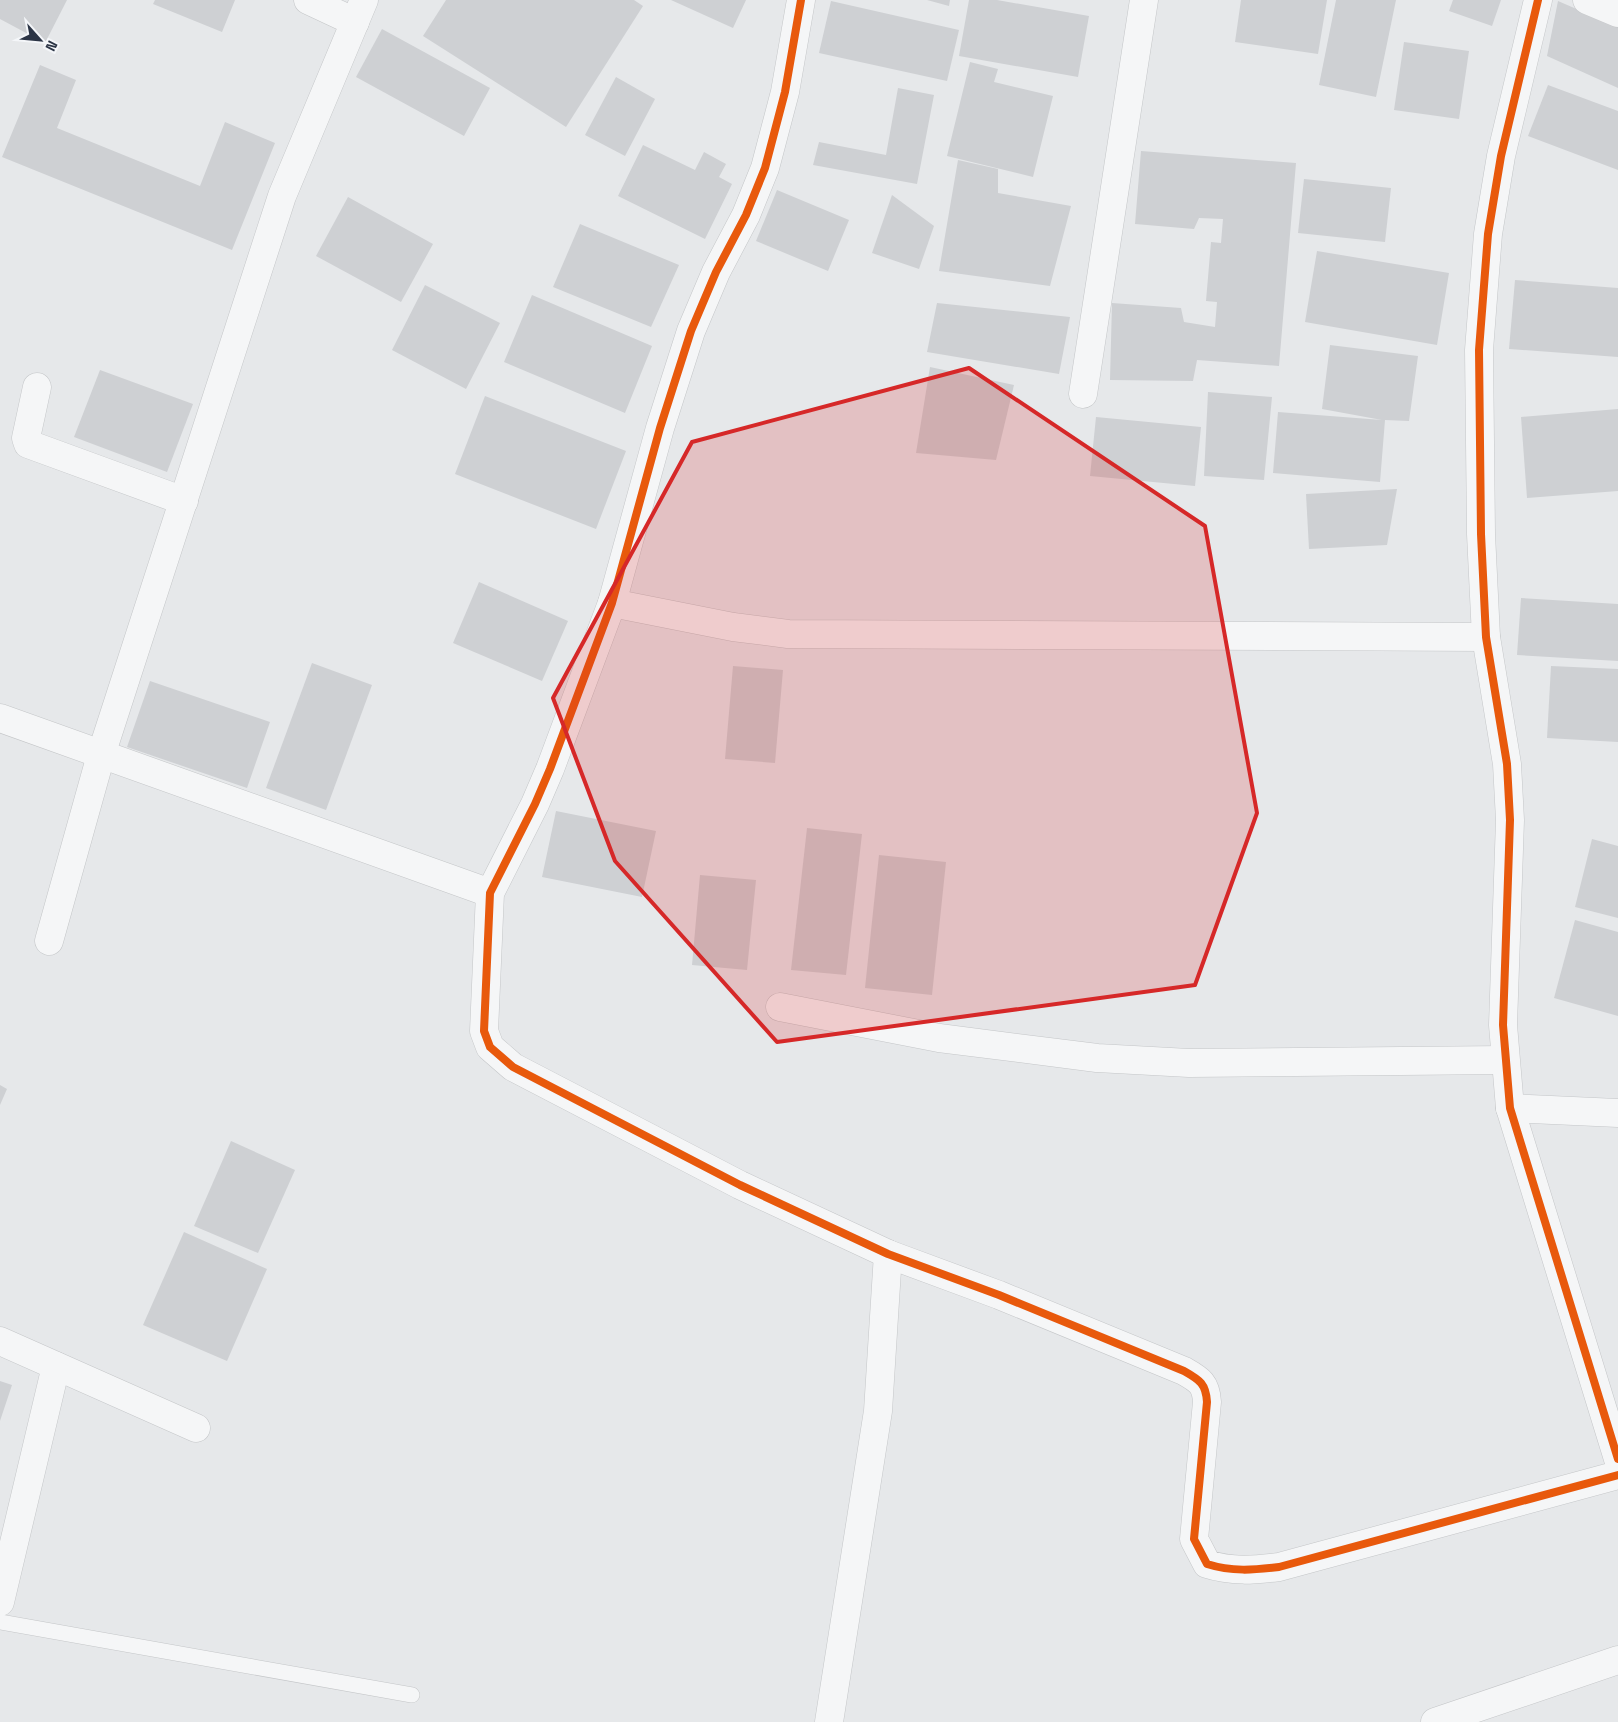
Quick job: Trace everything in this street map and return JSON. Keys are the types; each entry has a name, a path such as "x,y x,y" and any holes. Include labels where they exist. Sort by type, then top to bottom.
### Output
{"street":[{"path":"49,941 102,755 282,196 359,11 308,0"},
{"path":"801,0 785,92 765,168 746,215 716,272 691,330 660,428 612,602 539,796 490,893 484,1031 490,1047 513,1066 714,1172 888,1254 1000,1295 1184,1371 1202,1382 1206,1388 1207,1402 1194,1539 1207,1564 1223,1569 1248,1571 1279,1567 1618,1475"},
{"path":"1083,394 1144,0"},
{"path":"1538,0 1500,156 1488,234 1479,350 1481,534 1486,637 1507,764 1510,820 1503,1025 1510,1108 1616,1443"},
{"path":"1587,0 1618,12"},
{"path":"37,387 26,438 28,444 184,501"},
{"path":"612,602 733,627 788,634 1486,637"},
{"path":"0,718 490,893"},
{"path":"780,1007 938,1038 1097,1058 1188,1063 1505,1060"},
{"path":"1510,1108 1618,1113"},
{"path":"829,1722 878,1412 888,1254"},
{"path":"0,1341 196,1428"},
{"path":"0,1602 56,1366"},
{"path":"1435,1722 1618,1660"}],"lane":[{"path":"0,1622 412,1695"}],"highlighted area":[{"path":"969,368 1205,526 1257,813 1195,985 777,1042 615,861 553,698 692,442"}],"building":[{"path":"0,0 67,0 45,43 0,19"},
{"path":"155,0 235,0 222,32 153,4"},
{"path":"446,0 634,0 643,6 566,127 423,36"},
{"path":"671,0 746,0 733,28"},
{"path":"927,0 950,0 949,6"},
{"path":"969,0 997,0 1089,16 1078,77 959,56"},
{"path":"1241,0 1327,0 1318,54 1235,42"},
{"path":"1336,0 1396,0 1376,97 1319,85"},
{"path":"1453,0 1501,0 1492,26 1449,11"},
{"path":"831,1 959,30 947,81 819,53"},
{"path":"1558,1 1618,27 1618,88 1547,56"},
{"path":"382,29 490,88 464,136 356,77"},
{"path":"1404,42 1469,51 1459,119 1394,110"},
{"path":"970,62 998,69 994,82 1053,96 1033,177 947,156"},
{"path":"40,65 76,80 57,128 200,186 225,122 275,143 232,250 2,157"},
{"path":"616,77 655,99 625,156 585,135"},
{"path":"1548,85 1618,111 1618,170 1528,136"},
{"path":"898,88 934,95 917,184 813,165 819,142 886,155"},
{"path":"643,145 695,170 704,152 726,164 719,177 732,184 705,239 618,196"},
{"path":"1141,151 1296,163 1279,366 1197,360 1193,381 1110,380 1112,303 1181,308 1184,322 1215,327 1217,302 1206,301 1211,242 1221,243 1223,219 1199,218 1194,229 1135,224"},
{"path":"958,160 998,169 998,193 1071,206 1050,286 939,271"},
{"path":"1304,179 1391,188 1385,242 1298,233"},
{"path":"777,190 849,220 828,271 756,241"},
{"path":"892,195 934,226 919,269 872,253"},
{"path":"348,197 433,244 401,302 316,256"},
{"path":"580,224 679,265 651,327 553,287"},
{"path":"1317,251 1449,273 1437,345 1305,322"},
{"path":"1515,280 1618,288 1618,357 1509,349"},
{"path":"425,285 500,323 466,389 392,350"},
{"path":"532,295 652,346 625,413 504,362"},
{"path":"937,303 1070,317 1059,374 927,352"},
{"path":"1330,345 1418,356 1409,421 1385,420 1380,482 1273,473 1278,412 1382,420 1322,409"},
{"path":"930,367 1014,385 996,460 916,453"},
{"path":"100,370 193,404 167,472 74,437"},
{"path":"1208,392 1272,397 1264,480 1204,476"},
{"path":"485,396 626,451 596,529 455,474"},
{"path":"1618,409 1618,491 1527,498 1521,417"},
{"path":"1096,417 1201,427 1195,486 1090,476"},
{"path":"1397,489 1387,545 1309,549 1306,494"},
{"path":"479,582 568,621 542,681 453,643"},
{"path":"1521,598 1618,604 1618,661 1517,655"},
{"path":"312,663 372,685 326,810 266,788"},
{"path":"733,666 783,670 775,763 725,759"},
{"path":"1551,666 1618,669 1618,742 1547,738"},
{"path":"150,681 270,722 247,788 127,747"},
{"path":"556,811 656,831 642,897 542,877"},
{"path":"807,828 862,834 846,975 791,970"},
{"path":"1592,839 1618,846 1618,918 1575,907"},
{"path":"879,855 946,862 932,995 865,988"},
{"path":"700,875 756,880 747,970 692,965"},
{"path":"1575,920 1618,932 1618,1016 1554,998"},
{"path":"0,1085 7,1089 0,1105"},
{"path":"231,1141 295,1170 258,1253 194,1226"},
{"path":"184,1232 267,1269 227,1361 143,1325"},
{"path":"0,1381 12,1385 0,1421"}],"cycle path":[{"path":"801,0 785,92 765,168 746,215 716,272 691,331 660,428 612,603 550,769 535,804 490,893 484,1031 490,1047 513,1067 740,1185 888,1254 999,1295 1184,1371 1194,1377 1204,1387 1207,1402 1194,1539 1207,1564 1243,1570 1279,1567 1618,1475"},
{"path":"1538,0 1501,156 1488,234 1479,350 1481,534 1486,637 1507,764 1510,820 1503,1025 1510,1108 1618,1459"}]}
